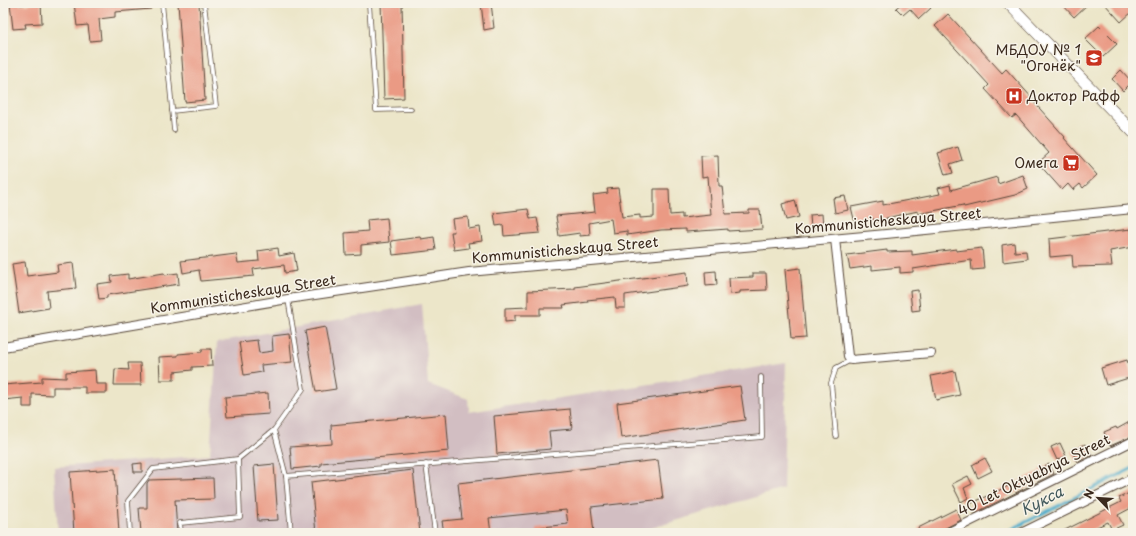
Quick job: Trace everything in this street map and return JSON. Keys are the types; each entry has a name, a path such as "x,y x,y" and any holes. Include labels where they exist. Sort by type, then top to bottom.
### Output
{"street":[{"path":"1008,3 1133,132"},
{"name":"Kommunisticheskaya Street","path":"3,347 288,298 470,272 835,239 1133,209"},
{"path":"835,239 848,356 851,360 931,353"},
{"name":"40 Let Oktyabrya Street","path":"947,533 1133,441"},
{"path":"1021,533 1133,478"}],"lane":[{"path":"162,3 174,130"},
{"path":"172,111 216,106 204,3"},
{"path":"369,3 376,110 411,109"},
{"path":"130,533 128,501 153,469 238,459 274,430 303,389 288,298"},
{"path":"836,436 831,383 836,368 851,360"},
{"path":"286,476 762,437 761,377"},
{"path":"274,430 286,476 291,533"},
{"path":"181,533 180,523 240,517 238,459"},
{"path":"426,464 435,533"}],"shaded area":[{"path":"422,304 428,384 468,399 469,412 786,363 783,489 635,533 58,533 54,467 210,455 217,342"}],"building":[{"path":"10,3 20,3 20,5 41,3 42,23 25,24 26,28 13,29"},
{"path":"74,3 150,3 151,9 115,12 115,17 99,19 101,40 90,41 88,25 77,26"},
{"path":"178,3 199,3 205,100 185,102"},
{"path":"381,3 402,3 404,98 384,99"},
{"path":"481,3 491,3 494,28 484,30"},
{"path":"902,3 927,3 931,8 919,19 910,9 903,15 896,8"},
{"path":"1061,3 1089,3 1074,17"},
{"path":"1104,3 1126,3 1133,11 1121,22"},
{"path":"948,14 1002,73 1006,69 1097,175 1083,188 1080,184 1073,190 1068,184 1062,190 1038,163 1049,153 1016,115 1012,118 985,89 989,85 935,26"},
{"path":"1099,26 1117,44 1103,57 1085,39"},
{"path":"1121,70 1132,82 1123,91 1112,79"},
{"path":"958,147 962,160 950,164 953,173 945,175 938,153"},
{"path":"718,155 719,186 722,186 725,214 749,213 749,210 760,210 762,229 728,231 728,229 686,232 686,229 661,230 627,235 627,231 613,233 611,219 589,223 590,235 580,236 580,233 559,236 556,216 595,212 593,195 608,193 607,189 618,188 622,217 640,215 640,218 654,217 654,189 669,189 670,215 682,214 682,218 711,215 708,176 702,177 701,156"},
{"path":"1023,175 1028,189 1015,195 964,207 963,205 918,214 918,211 886,218 886,220 875,222 874,219 855,223 851,207 883,201 883,205 940,194 938,188 950,185 951,190 997,177 998,184"},
{"path":"845,196 848,210 835,213 833,198"},
{"path":"795,200 799,217 786,220 782,204"},
{"path":"528,209 530,219 537,218 540,233 504,236 503,225 496,226 494,213"},
{"path":"822,214 823,227 811,228 810,215"},
{"path":"468,217 469,229 480,227 482,241 468,243 469,248 454,250 451,232 454,232 452,219"},
{"path":"387,218 389,242 361,245 361,254 346,255 345,233 368,231 367,220"},
{"path":"1131,229 1133,247 1110,251 1112,266 1073,267 1072,255 1050,257 1049,239"},
{"path":"420,237 421,239 434,237 436,250 393,255 391,241"},
{"path":"1014,243 1015,252 1026,251 1027,259 1003,262 1002,245"},
{"path":"278,248 279,256 294,253 297,271 285,273 284,265 253,269 254,276 201,281 199,270 183,273 181,261 236,254 238,263 259,261 258,251"},
{"path":"982,248 984,269 972,270 971,260 913,269 913,272 900,273 900,267 872,270 872,266 850,269 847,255 887,250 887,252 912,251 912,255 956,249 956,251"},
{"path":"25,262 27,276 58,272 57,265 73,263 76,288 47,291 49,308 19,313 12,264"},
{"path":"800,268 806,338 791,339 785,270"},
{"path":"716,271 717,285 706,286 705,272"},
{"path":"687,272 688,286 625,295 625,308 616,308 615,297 587,300 588,302 563,305 564,308 540,308 540,315 515,315 515,321 505,322 505,308 528,307 528,291 575,289 575,287"},
{"path":"164,273 165,275 178,273 179,284 107,295 107,298 99,299 97,284 112,282 111,276 128,274 128,279"},
{"path":"753,273 766,273 767,290 740,291 740,293 730,294 729,278 753,277"},
{"path":"918,290 920,310 912,311 910,291"},
{"path":"325,327 336,389 316,392 305,331"},
{"path":"289,334 292,362 261,365 262,372 244,375 239,342 257,340 259,353 273,351 272,336"},
{"path":"202,349 211,349 212,366 192,367 192,370 174,372 174,380 160,380 159,357 178,356 178,354 202,352"},
{"path":"1127,360 1132,377 1106,385 1101,368"},
{"path":"128,363 140,363 141,385 114,385 115,369 129,370"},
{"path":"95,370 96,384 107,384 107,393 85,393 85,387 53,387 53,395 32,394 32,407 23,407 23,398 3,400 3,385 42,382 42,377 66,378 66,372"},
{"path":"955,371 960,395 936,400 931,376"},
{"path":"740,386 745,420 621,438 617,403"},
{"path":"268,393 269,414 227,417 225,397"},
{"path":"570,409 572,429 549,431 551,449 497,454 494,416"},
{"path":"446,414 449,451 321,463 321,466 292,469 290,447 332,444 331,425"},
{"path":"1133,420 1133,436 1110,446 1104,432 1116,427 1117,429"},
{"path":"1060,443 1066,456 1057,460 1051,447"},
{"path":"1085,444 1092,455 1078,462 1072,452"},
{"path":"985,458 992,471 978,478 972,465"},
{"path":"658,460 663,499 591,507 594,533 535,533 535,528 568,524 566,510 489,518 491,533 444,533 442,521 462,519 458,483"},
{"path":"142,463 142,472 134,472 133,464"},
{"path":"274,464 278,520 258,521 254,466"},
{"path":"1049,464 1054,474 975,513 970,504 1040,471 1039,470"},
{"path":"115,469 119,533 74,533 70,472"},
{"path":"413,470 420,533 316,533 311,482"},
{"path":"968,476 972,484 964,488 968,498 961,502 952,484"},
{"path":"213,478 214,499 175,500 177,533 141,533 139,508 147,508 147,483 149,480"},
{"path":"1133,491 1133,507 1118,515 1123,525 1112,530 1108,522 1084,533 1059,533 1121,502 1119,498"},
{"path":"956,509 961,520 936,533 920,533 918,528"}],"waterway":[{"name":"Кукса","path":"1004,533 1133,468"}],"place":[{"name":"МБДОУ № 1 \"Огонёк\"","path":"1094,58"},
{"name":"Доктор Рафф","path":"1014,96"},
{"name":"Омега","path":"1071,163"}]}
